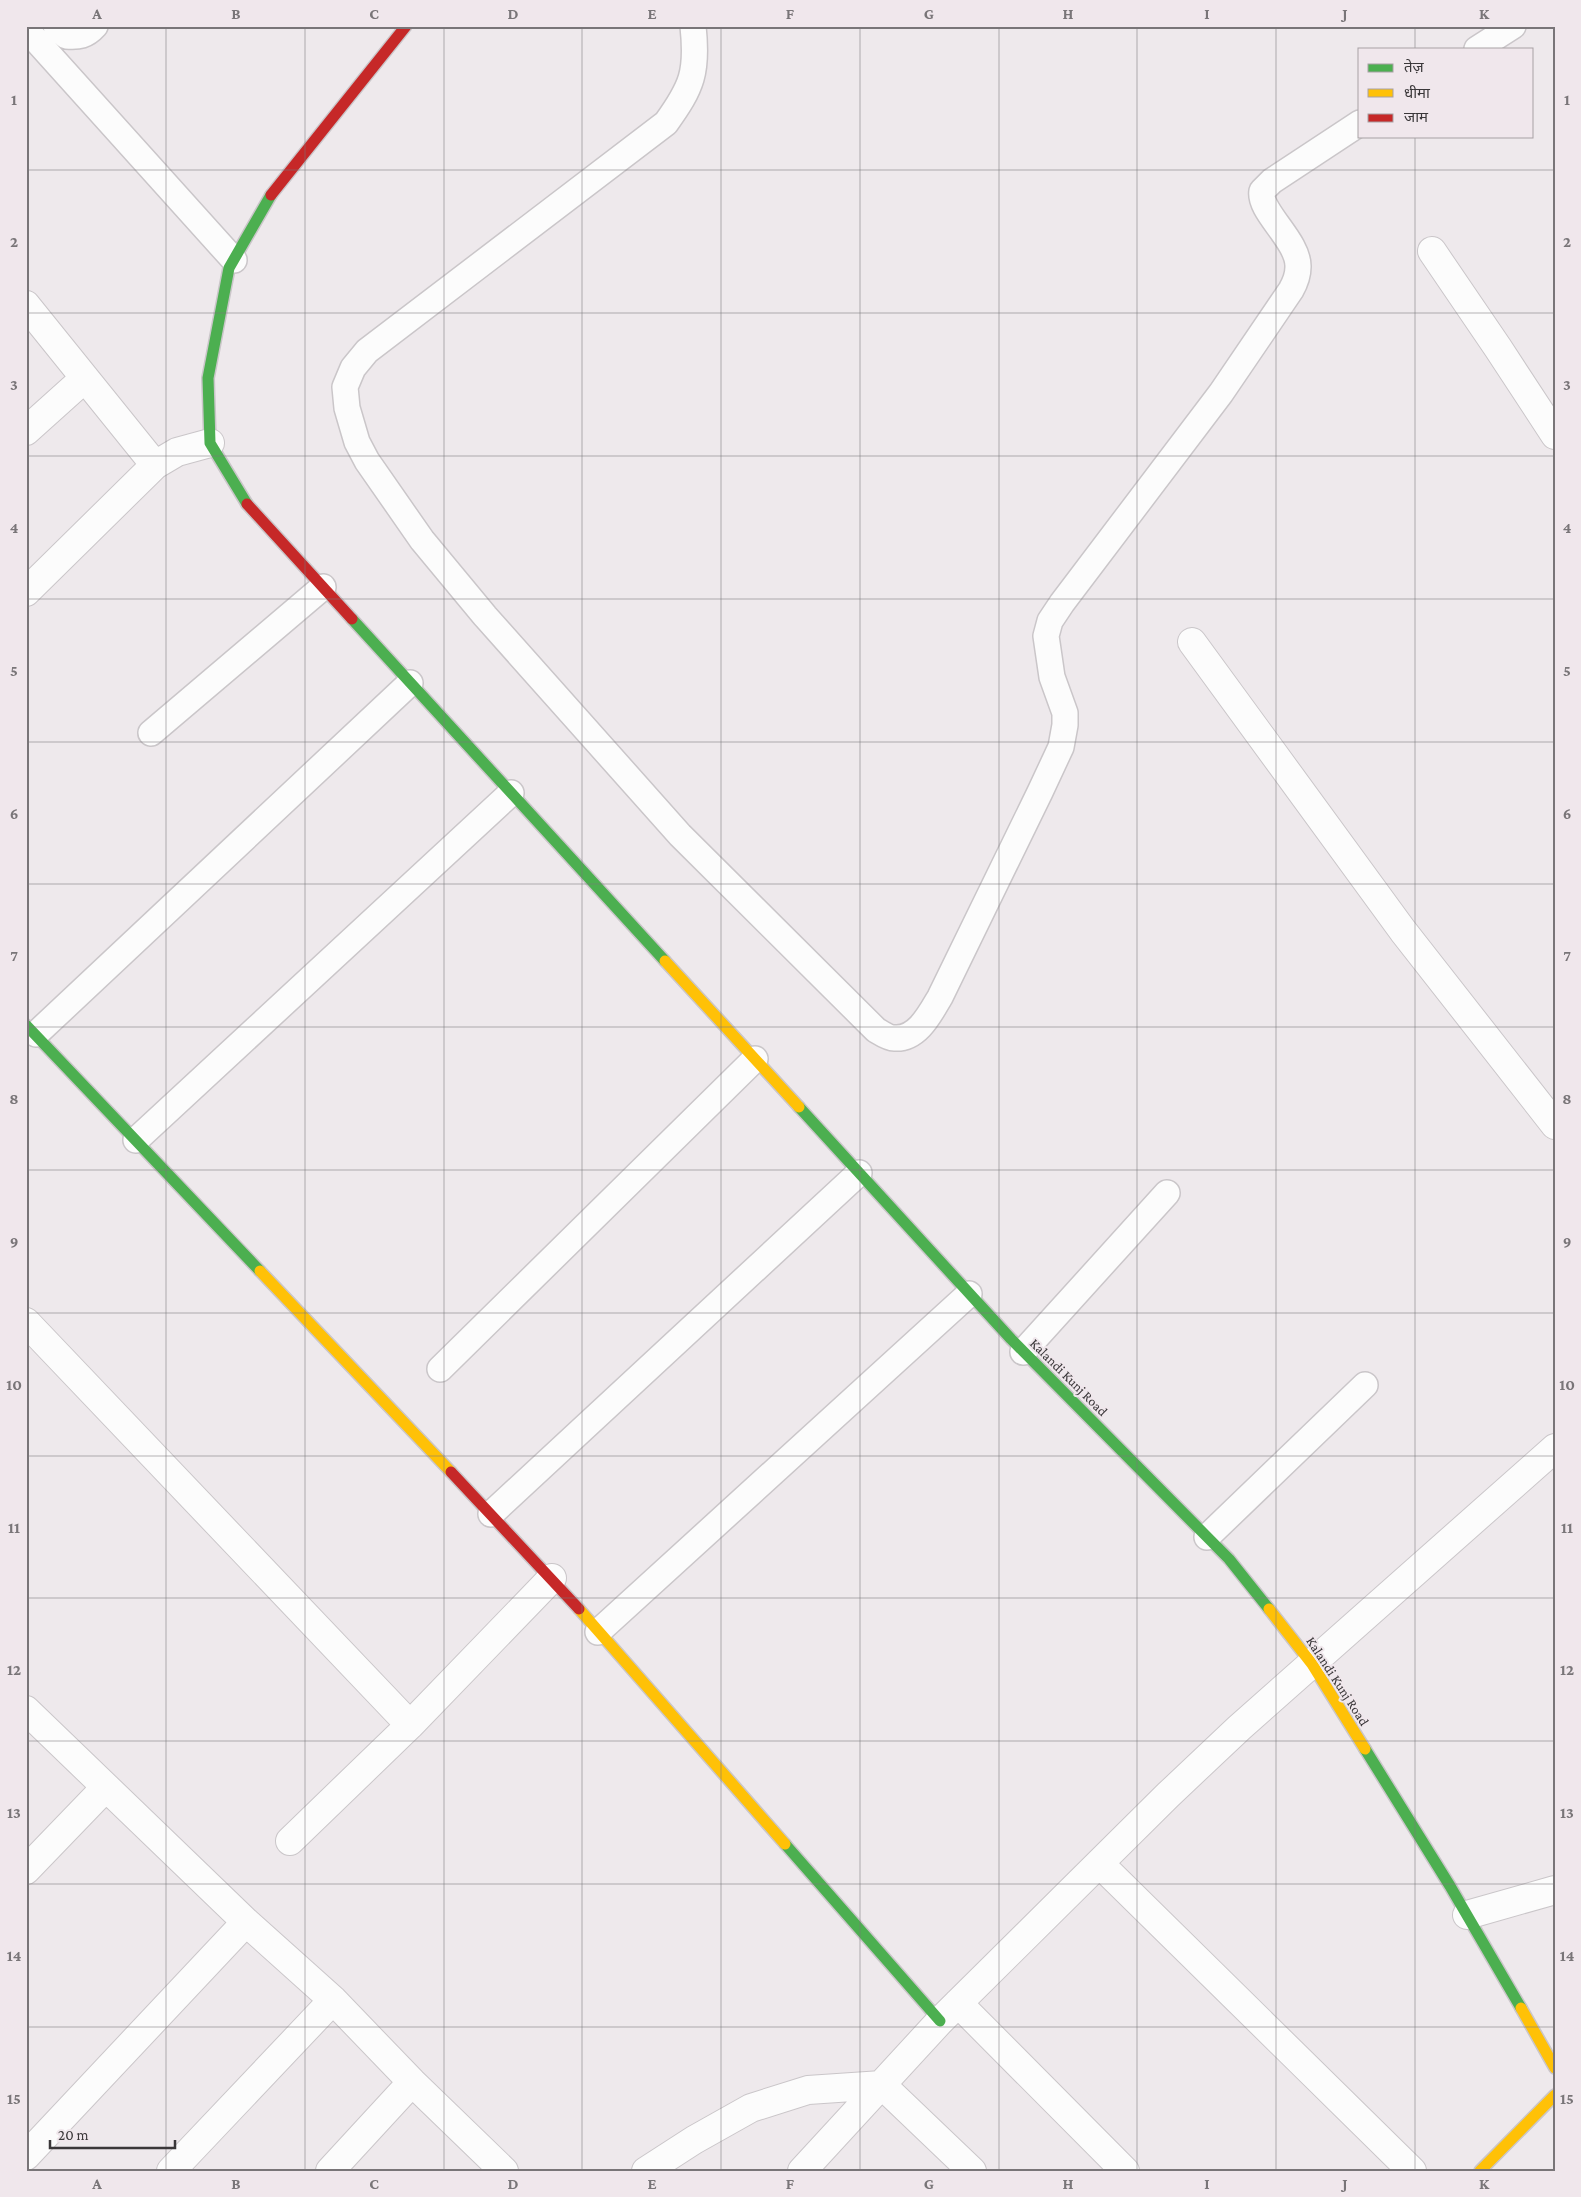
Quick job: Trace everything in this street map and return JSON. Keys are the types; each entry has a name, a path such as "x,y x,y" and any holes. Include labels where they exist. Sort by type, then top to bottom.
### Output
{"street":[{"path":"26,592 155,465 177,452 210,443 208,378 229,268 272,193 406,26"},
{"path":"1432,251 1555,435"},
{"path":"26,304 155,465"},
{"path":"26,430 85,378"},
{"name":"Kalandi Kunj Road","path":"210,443 246,503 410,683 969,1294 1229,1559 1312,1664 1467,1915 1555,2068"},
{"path":"1192,642 1403,931 1555,1125"},
{"path":"31,1029 552,1578 598,1632 949,2012 1126,2171"},
{"path":"26,1322 410,1725"},
{"path":"802,2171 949,2012 1239,1728 1555,1448"},
{"path":"290,1841 410,1725 552,1578"},
{"path":"28,1715 246,1922 333,2000 412,2082 504,2171"},
{"path":"26,1870 106,1787"},
{"path":"1100,1864 1412,2171"},
{"path":"1467,1915 1555,1890"},
{"path":"26,2156 246,1922"},
{"path":"171,2171 333,2000"},
{"path":"330,2171 412,2082"},
{"path":"646,2171 694,2140 751,2108 808,2090 882,2085 972,2171"},
{"path":"1480,2171 1555,2095"}],"lane":[{"path":"56,26 66,36 79,37 88,34 95,26"},
{"path":"693,26 696,62 692,79 681,103 666,123 367,351 353,368 345,387 347,408 357,442 385,490 422,540 485,616 680,835 876,1030 893,1038 912,1033 924,1023 940,997 1061,746 1065,713 1052,677 1047,653 1046,636 1050,621 1220,393 1294,284 1299,266 1297,257 1267,209 1262,199 1262,191 1272,181 1358,124"},
{"path":"1478,48 1513,26"},
{"path":"26,29 234,260"},
{"path":"151,733 323,587"},
{"path":"31,1029 410,683"},
{"path":"136,1140 511,793"},
{"path":"440,1369 755,1059"},
{"path":"492,1514 859,1174"},
{"path":"1017,1345 1167,1193"},
{"path":"598,1632 969,1294"},
{"path":"1207,1537 1365,1385"}],"traffic: fast":[{"path":"247,504 210,443 208,378 229,268 271,195"},
{"path":"352,619 665,961"},
{"path":"26,1025 260,1271"},
{"path":"799,1107 1011,1339 1229,1559 1269,1609"},
{"path":"1365,1749 1450,1886 1521,2008"},
{"path":"785,1844 940,2021"}],"traffic: slow":[{"path":"665,961 799,1107"},
{"path":"260,1271 451,1472"},
{"path":"579,1609 785,1844"},
{"path":"1269,1609 1312,1664 1365,1749"},
{"path":"1521,2008 1555,2068"},
{"path":"1480,2171 1555,2095"}],"traffic: jam":[{"path":"271,195 406,26"},
{"path":"247,504 352,619"},
{"path":"451,1472 579,1609"}]}
